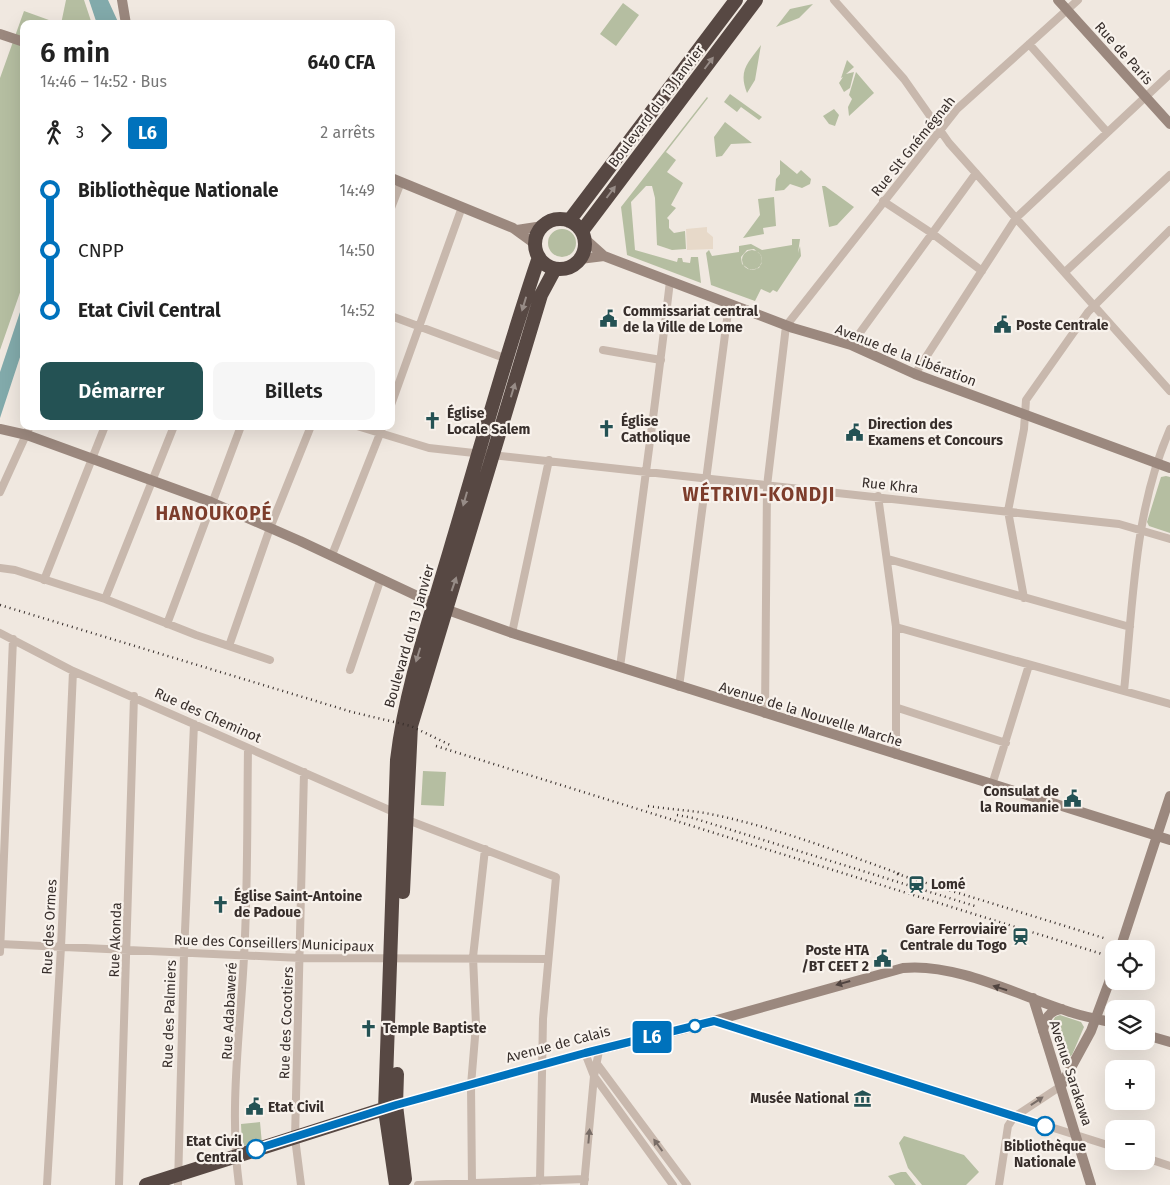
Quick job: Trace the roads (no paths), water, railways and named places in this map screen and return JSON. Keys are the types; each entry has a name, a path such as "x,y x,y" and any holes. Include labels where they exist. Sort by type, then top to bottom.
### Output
{"highway":[{"name":"Boulevard du 13 Janvier","path":"569,221 736,0"},
{"name":"Boulevard du 13 Janvier","path":"583,235 669,115 756,0"},
{"path":"656,106 669,115"},
{"path":"556,220 569,221 583,235 585,246 580,259 571,267 555,269 549,267 537,251 536,237 543,226 556,220"},
{"name":"Boulevard du 13 Janvier","path":"486,453 507,359 537,251"},
{"name":"Boulevard du 13 Janvier","path":"396,1185 391,1108 400,816 411,726 439,605 486,453 541,295 555,269"},
{"name":"Boulevard du 13 Janvier","path":"391,1108 405,1185"},
{"name":"Avenue de Calais","path":"146,1185 178,1181 235,1156 391,1108"}],"street":[{"path":"122,0 125,20"},
{"path":"834,0 904,78 940,130 976,173 1066,272 1170,392"},
{"name":"Rue de Paris","path":"1058,0 1170,124"},
{"name":"Rue Slt Gnémégnah","path":"786,326 940,130 970,97 1078,0"},
{"path":"0,34 20,41"},
{"path":"1029,44 1107,132"},
{"path":"915,374 1016,218 1170,74"},
{"path":"851,345 976,173"},
{"path":"1066,272 1170,175"},
{"path":"396,180 517,230 537,251"},
{"path":"883,202 932,234 982,271"},
{"path":"395,393 462,207"},
{"path":"517,230 543,226"},
{"path":"1024,598 1008,511 1024,429 1026,400 1032,387 1094,304 1170,230"},
{"path":"583,235 604,256"},
{"path":"580,259 604,256"},
{"name":"Avenue de la Libération","path":"604,256 786,326 851,345 915,374 1170,468"},
{"path":"620,667 670,281"},
{"path":"679,686 728,304"},
{"path":"395,318 507,359"},
{"path":"765,714 767,486 786,326"},
{"path":"603,350 661,360"},
{"path":"1124,692 1141,529 1156,463 1170,429"},
{"name":"Avenue de la Nouvelle Marche","path":"2,430 28,430 150,482 211,502 439,605 512,633 1170,840"},
{"path":"0,492 28,430"},
{"path":"44,580 104,430"},
{"path":"105,599 172,430"},
{"path":"167,624 239,430"},
{"path":"229,646 270,528 309,430"},
{"name":"Rue Khra","path":"367,430 429,448 1119,524 1170,539"},
{"path":"332,556 382,430"},
{"path":"512,633 549,460"},
{"path":"878,496 896,627 898,708 896,755"},
{"path":"888,559 1130,627"},
{"path":"0,568 105,599 167,624 270,660"},
{"path":"350,670 381,578"},
{"path":"896,627 1170,704"},
{"name":"Rue des Cheminot","path":"0,634 74,670 400,816 556,877 548,958"},
{"path":"0,952 13,639"},
{"path":"992,785 1029,665"},
{"name":"Rue des Ormes","path":"47,1185 61,947 74,670"},
{"name":"Rue Akonda","path":"119,1185 134,696"},
{"path":"898,708 1006,743"},
{"name":"Rue des Palmiers","path":"178,1181 184,954 194,724"},
{"name":"Rue Adabaweré","path":"239,1185 235,1156 244,954 248,748"},
{"name":"Rue des Cocotiers","path":"301,1185 294,1138 304,772"},
{"path":"1123,940 1170,796"},
{"path":"472,1184 471,1085 476,1025 473,957 485,849"},
{"name":"Rue des Conseillers Municipaux","path":"0,944 300,958 548,958"},
{"path":"540,1181 541,1065 548,958"},
{"name":"Avenue de Calais","path":"391,1108 585,1053 714,1021 882,972 911,967 930,968 967,976 1081,1015 1105,1020"},
{"path":"1000,1185 1006,1132 1014,1117 1061,1086 1091,1032 1107,990"},
{"name":"Avenue Sarakawa","path":"1033,998 1091,1185"},
{"path":"1042,1032 1050,1014 1056,1009 1063,1009"},
{"path":"1081,1015 1091,1032"},
{"path":"714,1021 1014,1117 1105,1144"},
{"path":"1155,1038 1170,1042"},
{"path":"418,1185 540,1181 584,1182 594,1076 599,1051"},
{"path":"585,1053 594,1076 672,1185"},
{"path":"1051,1056 1066,1062 1074,1061"},
{"path":"597,1064 687,1185"},
{"path":"1155,1161 1170,1166"}],"water":[{"path":"89,0 108,0 117,20 96,20"},
{"path":"20,312 20,357 0,418 0,372"}],"railway":[{"path":"0,605 352,712 411,726 450,745"},
{"path":"436,746 1102,954"},
{"path":"648,806 705,813 756,825 806,840 903,875"},
{"path":"677,815 693,818 978,907"},
{"path":"897,874 1107,939"}],"place":[{"name":"Commissariat central de la Ville de Lome","path":"609,319"},
{"name":"Poste Centrale","path":"1002,325"},
{"name":"Église Locale Salem","path":"433,421"},
{"name":"Église Catholique","path":"607,429"},
{"name":"Direction des Examens et Concours","path":"854,432"},
{"name":"Consulat de la Roumanie","path":"1073,799"},
{"name":"Lomé","path":"917,884"},
{"name":"Église Saint-Antoine de Padoue","path":"220,904"},
{"name":"Gare Ferroviaire Centrale du Togo","path":"1021,937"},
{"name":"Poste HTA /BT CEET 2","path":"883,958"},
{"name":"Temple Baptiste","path":"369,1028"},
{"name":"Musée National","path":"863,1098"},
{"name":"Etat Civil","path":"254,1107"},
{"name":"Bibliothèque Nationale","path":"1045,1126"},
{"name":"Etat Civil Central","path":"256,1149"}],"district":[{"name":"WÉTRIVI-KONDJI","path":"759,494"},
{"name":"HANOUKOPÉ","path":"214,513"}]}
